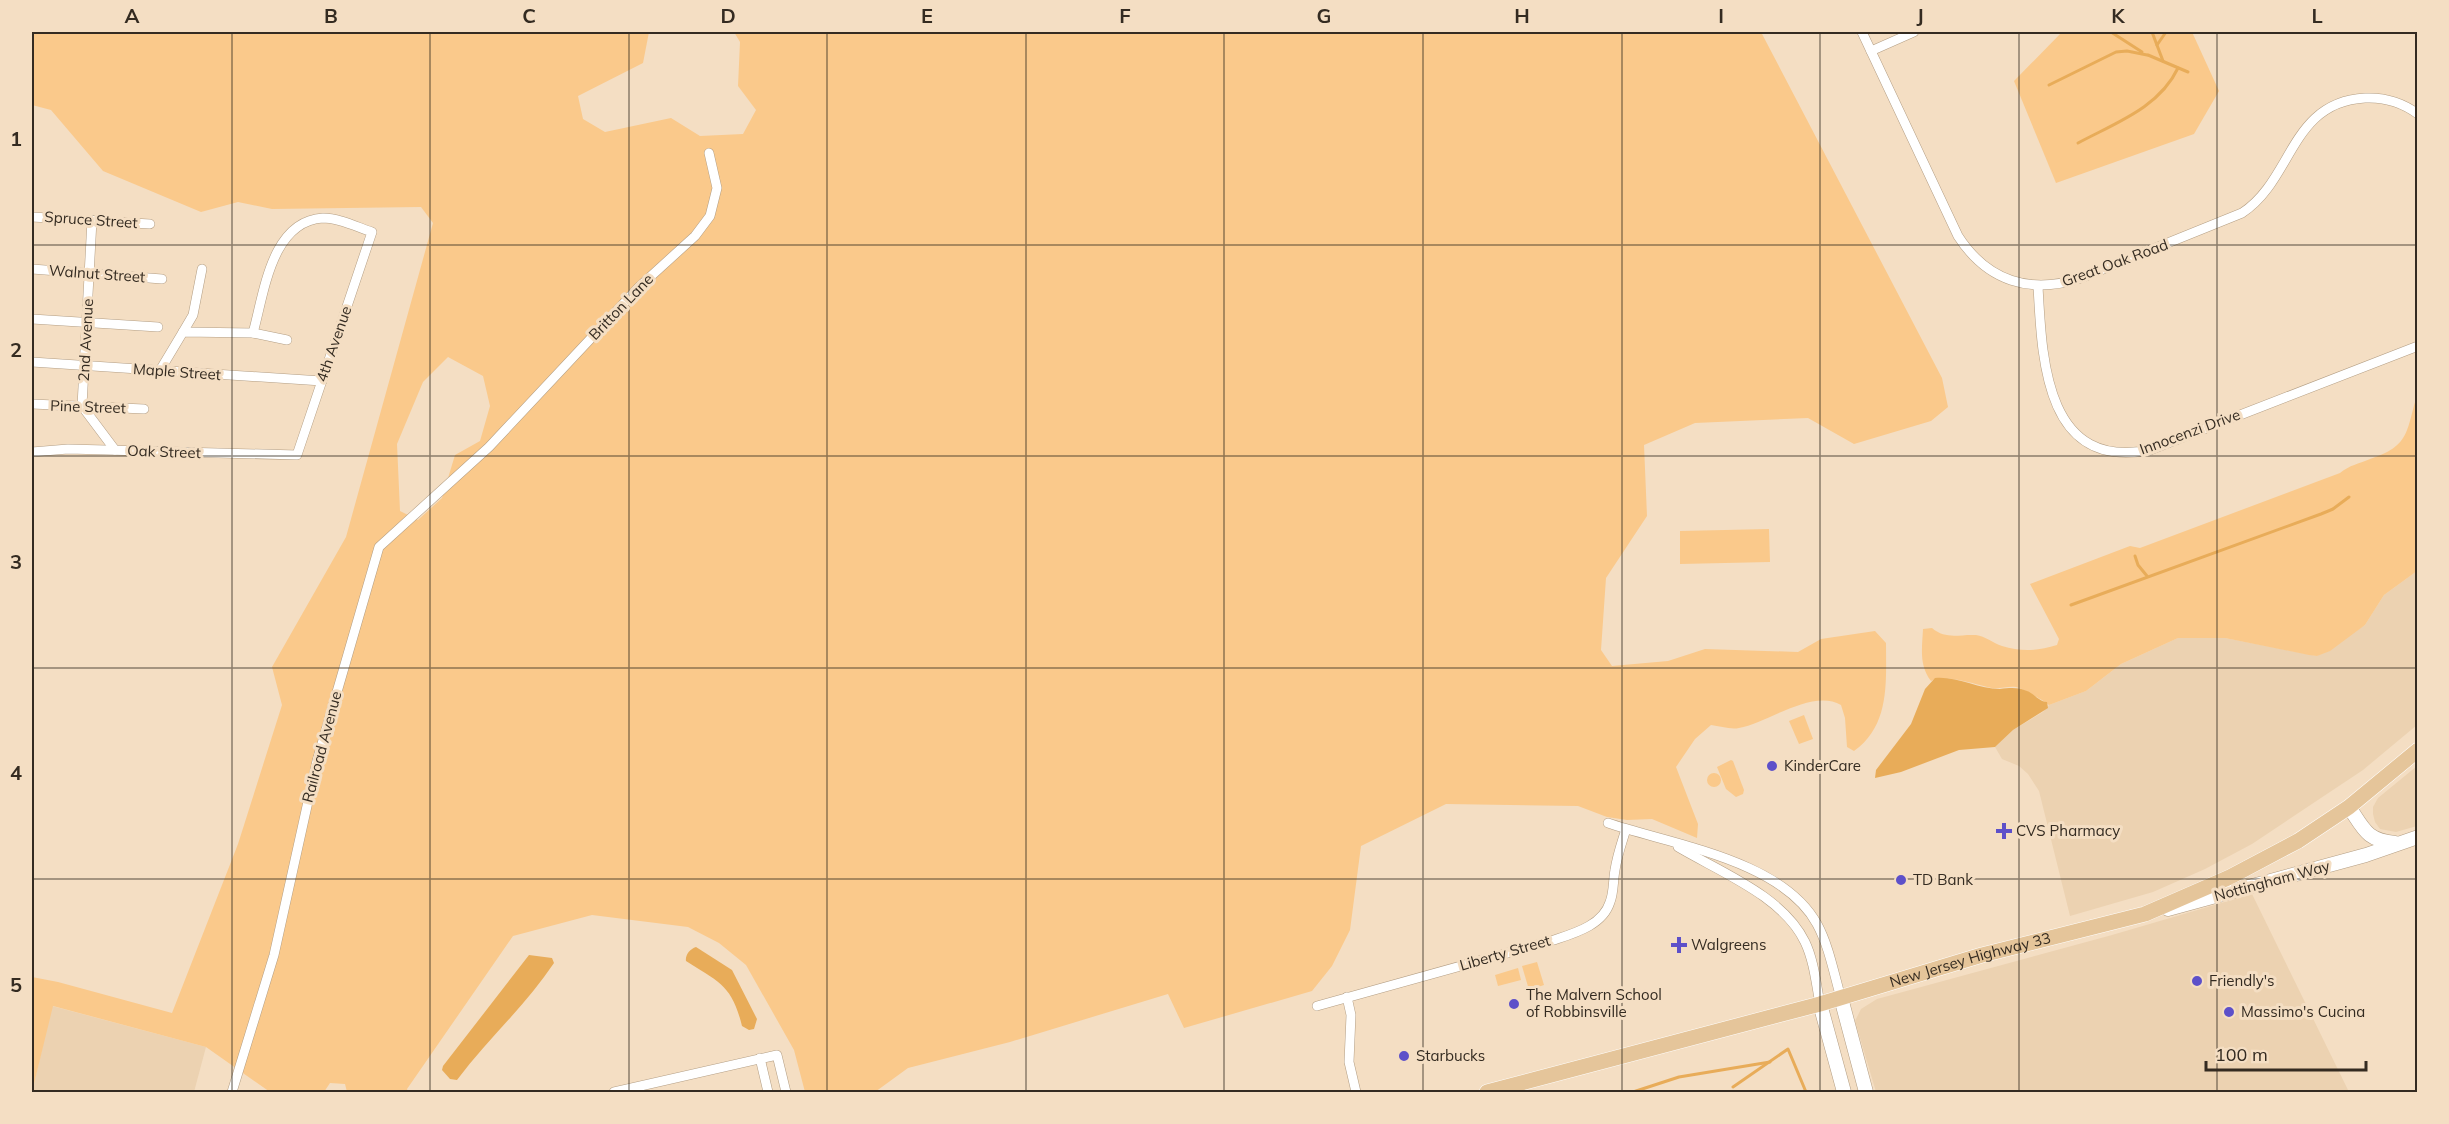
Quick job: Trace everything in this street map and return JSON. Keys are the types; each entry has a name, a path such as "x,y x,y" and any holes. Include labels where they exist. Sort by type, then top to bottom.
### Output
{"main road":[{"name":"New Jersey Highway 33","path":"1487,1092 1820,1004 1982,955 2145,914 2264,860 2349,807 2418,750"}],"street":[{"name":"Great Oak Road","path":"1862,32 1958,236 1966,248 1984,266 2005,278 2038,286 2066,283 2081,278 2242,213 2261,198 2305,127 2329,108 2357,99 2371,98 2400,104 2418,114"},
{"path":"1871,51 1914,32"},
{"name":"Britton Lane","path":"489,447 639,287 695,236 710,216 717,188 709,153"},
{"name":"Spruce Street","path":"32,216 150,224"},
{"name":"4th Avenue","path":"253,333 280,244 293,229 325,218 372,232 297,455"},
{"name":"2nd Avenue","path":"82,406 92,220"},
{"name":"Walnut Street","path":"32,269 162,279"},
{"path":"159,372 193,315 202,269"},
{"name":"Innocenzi Drive","path":"2038,286 2039,315 2050,390 2060,414 2080,437 2092,445 2120,453 2150,450 2418,346"},
{"path":"32,319 158,327"},
{"path":"183,332 253,333 287,340"},
{"name":"Maple Street","path":"32,362 322,381"},
{"name":"Pine Street","path":"32,404 144,409"},
{"path":"82,406 115,450"},
{"name":"Railroad Avenue","path":"232,1092 274,955 317,761 379,547 489,447"},
{"name":"Oak Street","path":"32,452 68,449 297,455"},
{"path":"2349,807 2371,837 2379,842 2397,843"},
{"path":"1608,823 1729,860 1768,877 1798,899 1816,922 1823,936 1866,1092"},
{"name":"Liberty Street","path":"1317,1006 1554,940 1592,924 1604,914 1610,903 1615,868 1626,829"},
{"name":"Nottingham Way","path":"2145,914 2366,855 2418,837"},
{"path":"1670,843 1758,893 1791,920 1808,949 1844,1092"},
{"path":"1347,997 1351,1015 1349,1062 1356,1092"},
{"path":"614,1092 777,1054 786,1092"},
{"path":"760,1058 768,1092"}],"shaded area":[{"path":"32,32 649,32 643,63 578,96 583,119 605,132 671,118 700,136 743,134 756,110 738,86 740,42 734,32 1761,32 1942,378 1948,407 1931,421 1854,444 1808,418 1695,423 1644,445 1647,516 1606,578 1601,650 1612,666 1668,661 1705,649 1798,652 1821,639 1875,631 1886,643 1885,688 1880,716 1866,741 1854,751 1847,747 1845,718 1841,705 1830,701 1804,703 1739,728 1711,725 1695,739 1676,767 1698,824 1697,838 1652,819 1627,820 1607,817 1578,806 1446,804 1361,846 1350,930 1332,966 1312,991 1184,1028 1168,994 1010,1042 908,1068 875,1092 805,1092 794,1050 746,965 719,943 688,927 592,915 513,936 407,1089 408,1092 347,1092 345,1084 330,1083 324,1092 270,1092 206,1047 53,1006 32,1092 32,977 172,1013 238,844 282,705 272,667 346,537 433,223 421,207 272,209 238,202 201,212 103,171 51,110 32,105","holes":["448,357 483,376 490,406 480,441 455,455 442,498 418,520 400,511 397,444 423,382"]},
{"path":"2062,32 2192,32 2219,91 2194,134 2056,183 2014,81"},
{"path":"2417,395 2417,571 2384,595 2365,625 2330,651 2317,656 2225,638 2178,638 2121,664 2086,691 2049,705 2016,687 1992,688 1943,678 1931,681 1927,675 1922,656 1923,629 1932,628 1942,634 1953,636 1979,636 2002,646 2023,650 2043,649 2057,645 2059,639 2030,584 2130,546 2140,548 2340,473 2351,466 2383,454 2400,443 2408,428"},
{"path":"1769,529 1770,562 1680,564 1680,531"},
{"path":"2417,571 2417,725 2363,770 2252,844 2205,869 2153,892 2070,916 2039,791 2028,774 2019,766 2002,759 1995,747 2013,730 2043,712 2049,705 2086,691 2121,664 2178,638 2225,638 2317,656 2365,625 2384,595"},
{"path":"1935,678 1951,679 1984,687 2023,690 2047,702 2048,708 2013,730 1995,747 1959,750 1901,772 1875,778 1876,770 1911,724 1925,689"},
{"path":"1804,715 1813,739 1799,744 1789,721"},
{"path":"1731,760 1744,790 1743,794 1736,797 1726,789 1717,767"},
{"path":"2417,766 2417,826 2396,832 2380,829 2373,814 2373,807 2378,798"},
{"path":"1714,773 1719,775 1721,780 1719,785 1714,787 1709,785 1707,780 1709,775"},
{"path":"2252,894 2349,1092 1876,1092 1855,1021 1861,1009 1877,999"},
{"path":"696,947 732,970 757,1019 754,1029 749,1030 742,1026 734,1002 723,986 686,961 688,952"},
{"path":"529,955 552,958 554,963 457,1080 450,1079 442,1070 443,1066"},
{"path":"1537,962 1544,985 1529,990 1522,966"},
{"path":"1518,968 1521,980 1498,986 1495,975"},
{"path":"52,1006 206,1047 194,1092 32,1092"}],"waterway":[{"path":"2111,32 2142,52"},
{"path":"2152,32 2163,61"},
{"path":"2157,45 2166,32"},
{"path":"2049,85 2116,52 2127,51 2147,55"},
{"path":"2148,55 2188,72"},
{"path":"2078,143 2148,104 2160,94 2178,68"},
{"path":"2071,605 2321,514 2333,509 2349,497"},
{"path":"2135,556 2138,565 2147,576"},
{"path":"1733,1087 1788,1049 1806,1092"},
{"path":"1633,1092 1679,1077 1770,1062"}],"place":[{"name":"KinderCare","path":"1772,766"},
{"name":"CVS Pharmacy","path":"2004,831"},
{"name":"TD Bank","path":"1901,880"},
{"name":"Walgreens","path":"1679,945"},
{"name":"Friendly's","path":"2197,981"},
{"name":"The Malvern School of Robbinsville","path":"1514,1004"},
{"name":"Massimo's Cucina","path":"2229,1012"},
{"name":"Starbucks","path":"1404,1056"}]}
